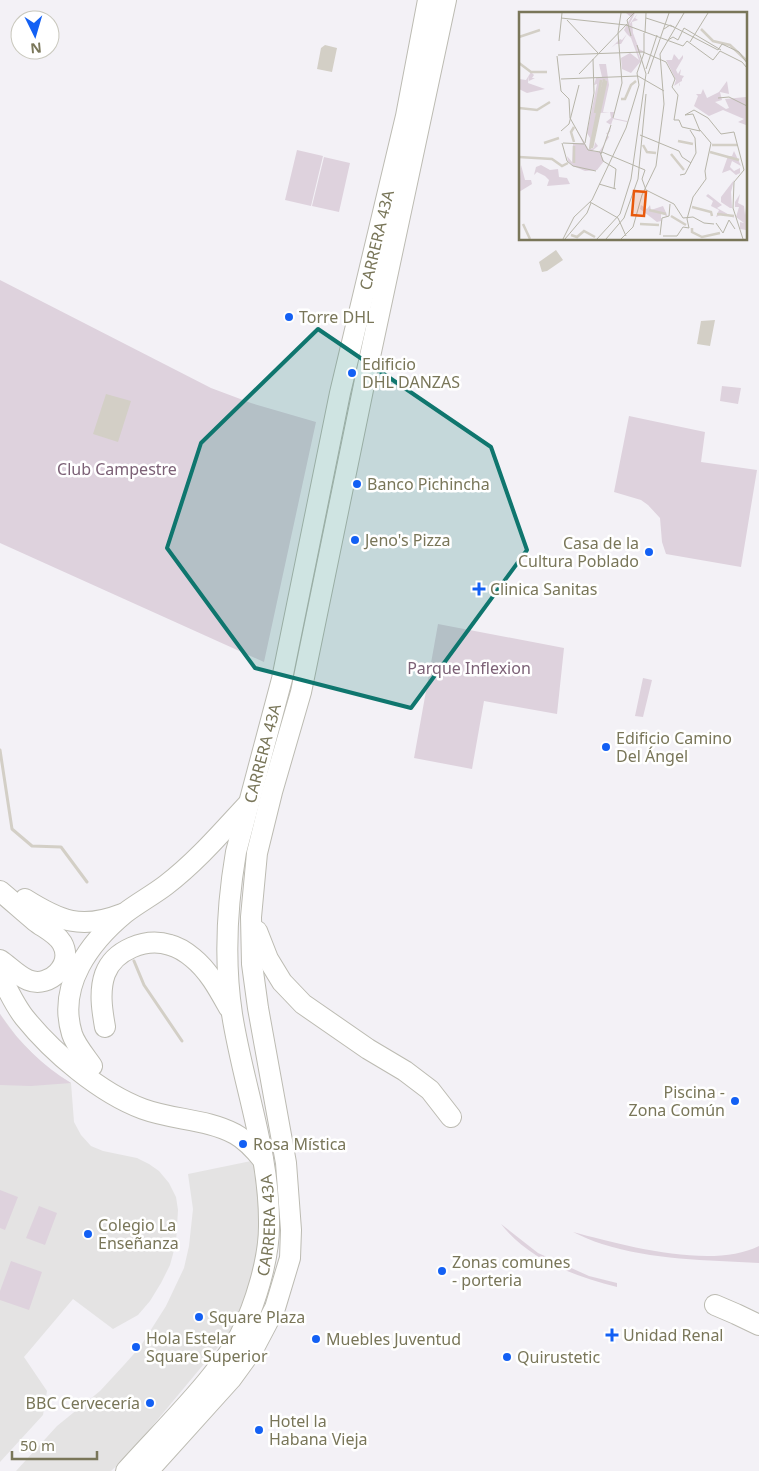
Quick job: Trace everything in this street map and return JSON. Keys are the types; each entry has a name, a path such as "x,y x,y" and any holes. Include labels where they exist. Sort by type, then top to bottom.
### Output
{"main road":[{"name":"CARRERA 43A","path":"126,1471 218,1368 240,1336 260,1280 270,1228 268,1194 257,1127 232,1016 228,964 228,921 231,881 236,852 282,679 337,410 406,116 428,0"},
{"name":"CARRERA 43A","path":"148,1471 231,1379 255,1346 275,1308 290,1258 291,1230 286,1163 252,964 251,917 257,853 272,792 301,692 446,0"},
{"path":"333,534 331,517 347,429 346,418 337,410"},
{"path":"92,1066 72,1035 69,1019 71,988 83,958 101,936 126,912 166,885 193,862 249,804"},
{"path":"0,884 47,913 69,920 88,923 104,921 126,912"},
{"path":"0,960 28,980 40,982 52,978 62,968 65,960 62,942 7,897"},
{"path":"251,917 268,958 282,982 303,1004 368,1050 430,1090 451,1117"},
{"path":"105,1027 102,991 105,974 111,962 121,953 136,946 153,943 170,945 192,957 213,980 232,1016"},
{"path":"0,974 11,997 24,1017 74,1067 98,1085 143,1109 221,1128 236,1135 251,1146 263,1160"},
{"path":"715,1305 759,1325"}],"highlighted area":[{"path":"318,329 491,447 527,550 411,708 255,668 167,548 201,443"}],"shaded area":[{"path":"325,45 337,48 332,72 317,69 321,48"},
{"path":"556,250 563,260 547,271 542,272 539,262"},
{"path":"715,320 710,346 697,344 701,321"},
{"path":"106,394 131,401 118,442 93,434"},
{"name":"Colegio La Enseñanza","path":"0,1014 17,1037 35,1056 53,1072 71,1083 74,1122 81,1135 91,1146 103,1151 137,1158 159,1171 169,1183 176,1197 178,1210 176,1243 170,1265 150,1301 138,1315 113,1329 73,1299 24,1357 47,1391 43,1415 0,1462"},
{"name":"Square Plaza","path":"256,1160 264,1217 248,1299 228,1335 129,1454 111,1471 16,1471 57,1426 100,1391 124,1365 140,1347 166,1306 184,1268 189,1246 193,1209 188,1174"}],"green space":[{"path":"297,150 323,156 311,206 285,200"},
{"path":"324,157 350,163 339,212 312,206"},
{"name":"Club Campestre","path":"0,280 211,388 251,403 316,422 264,662 0,543"},
{"path":"722,386 741,388 738,404 720,401"},
{"path":"629,416 705,432 701,462 757,470 741,567 666,554 662,542 660,518 641,500 614,492"},
{"name":"Parque Inflexion","path":"438,624 564,648 557,714 484,701 472,769 414,758"},
{"path":"643,678 652,680 643,717 635,716"},
{"path":"0,1014 31,1052 50,1069 71,1083 31,1086 0,1085"},
{"path":"0,1190 18,1197 5,1230 0,1228"},
{"path":"39,1206 57,1213 45,1245 26,1238"},
{"path":"501,1224 538,1253 589,1276 617,1283 617,1287 585,1278 553,1265 512,1237"},
{"path":"573,1232 616,1243 692,1256 717,1256 740,1253 759,1246 759,1263 680,1258 640,1253 602,1244"},
{"path":"11,1261 42,1272 29,1310 0,1300 0,1291"}],"waterway":[{"path":"0,750 12,829 32,846 61,847 87,882"},
{"path":"134,961 144,985 182,1041"}],"place":[{"name":"Torre DHL","path":"289,317"},
{"name":"Edificio DHL DANZAS","path":"352,373"},
{"name":"Banco Pichincha","path":"357,484"},
{"name":"Jeno's Pizza","path":"355,540"},
{"name":"Casa de la Cultura Poblado","path":"649,552"},
{"name":"Clinica Sanitas","path":"479,589"},
{"name":"Edificio Camino Del Ángel","path":"606,747"},
{"name":"Piscina - Zona Común","path":"735,1101"},
{"name":"Rosa Mística","path":"243,1144"},
{"name":"Colegio La Enseñanza","path":"88,1234"},
{"name":"Zonas comunes - porteria","path":"442,1271"},
{"name":"Square Plaza","path":"199,1317"},
{"name":"Unidad Renal","path":"612,1335"},
{"name":"Muebles Juventud","path":"316,1339"},
{"name":"Hola Estelar Square Superior","path":"136,1347"},
{"name":"Quirustetic","path":"507,1357"},
{"name":"BBC Cervecería","path":"150,1403"},
{"name":"Hotel la Habana Vieja","path":"259,1430"}]}
